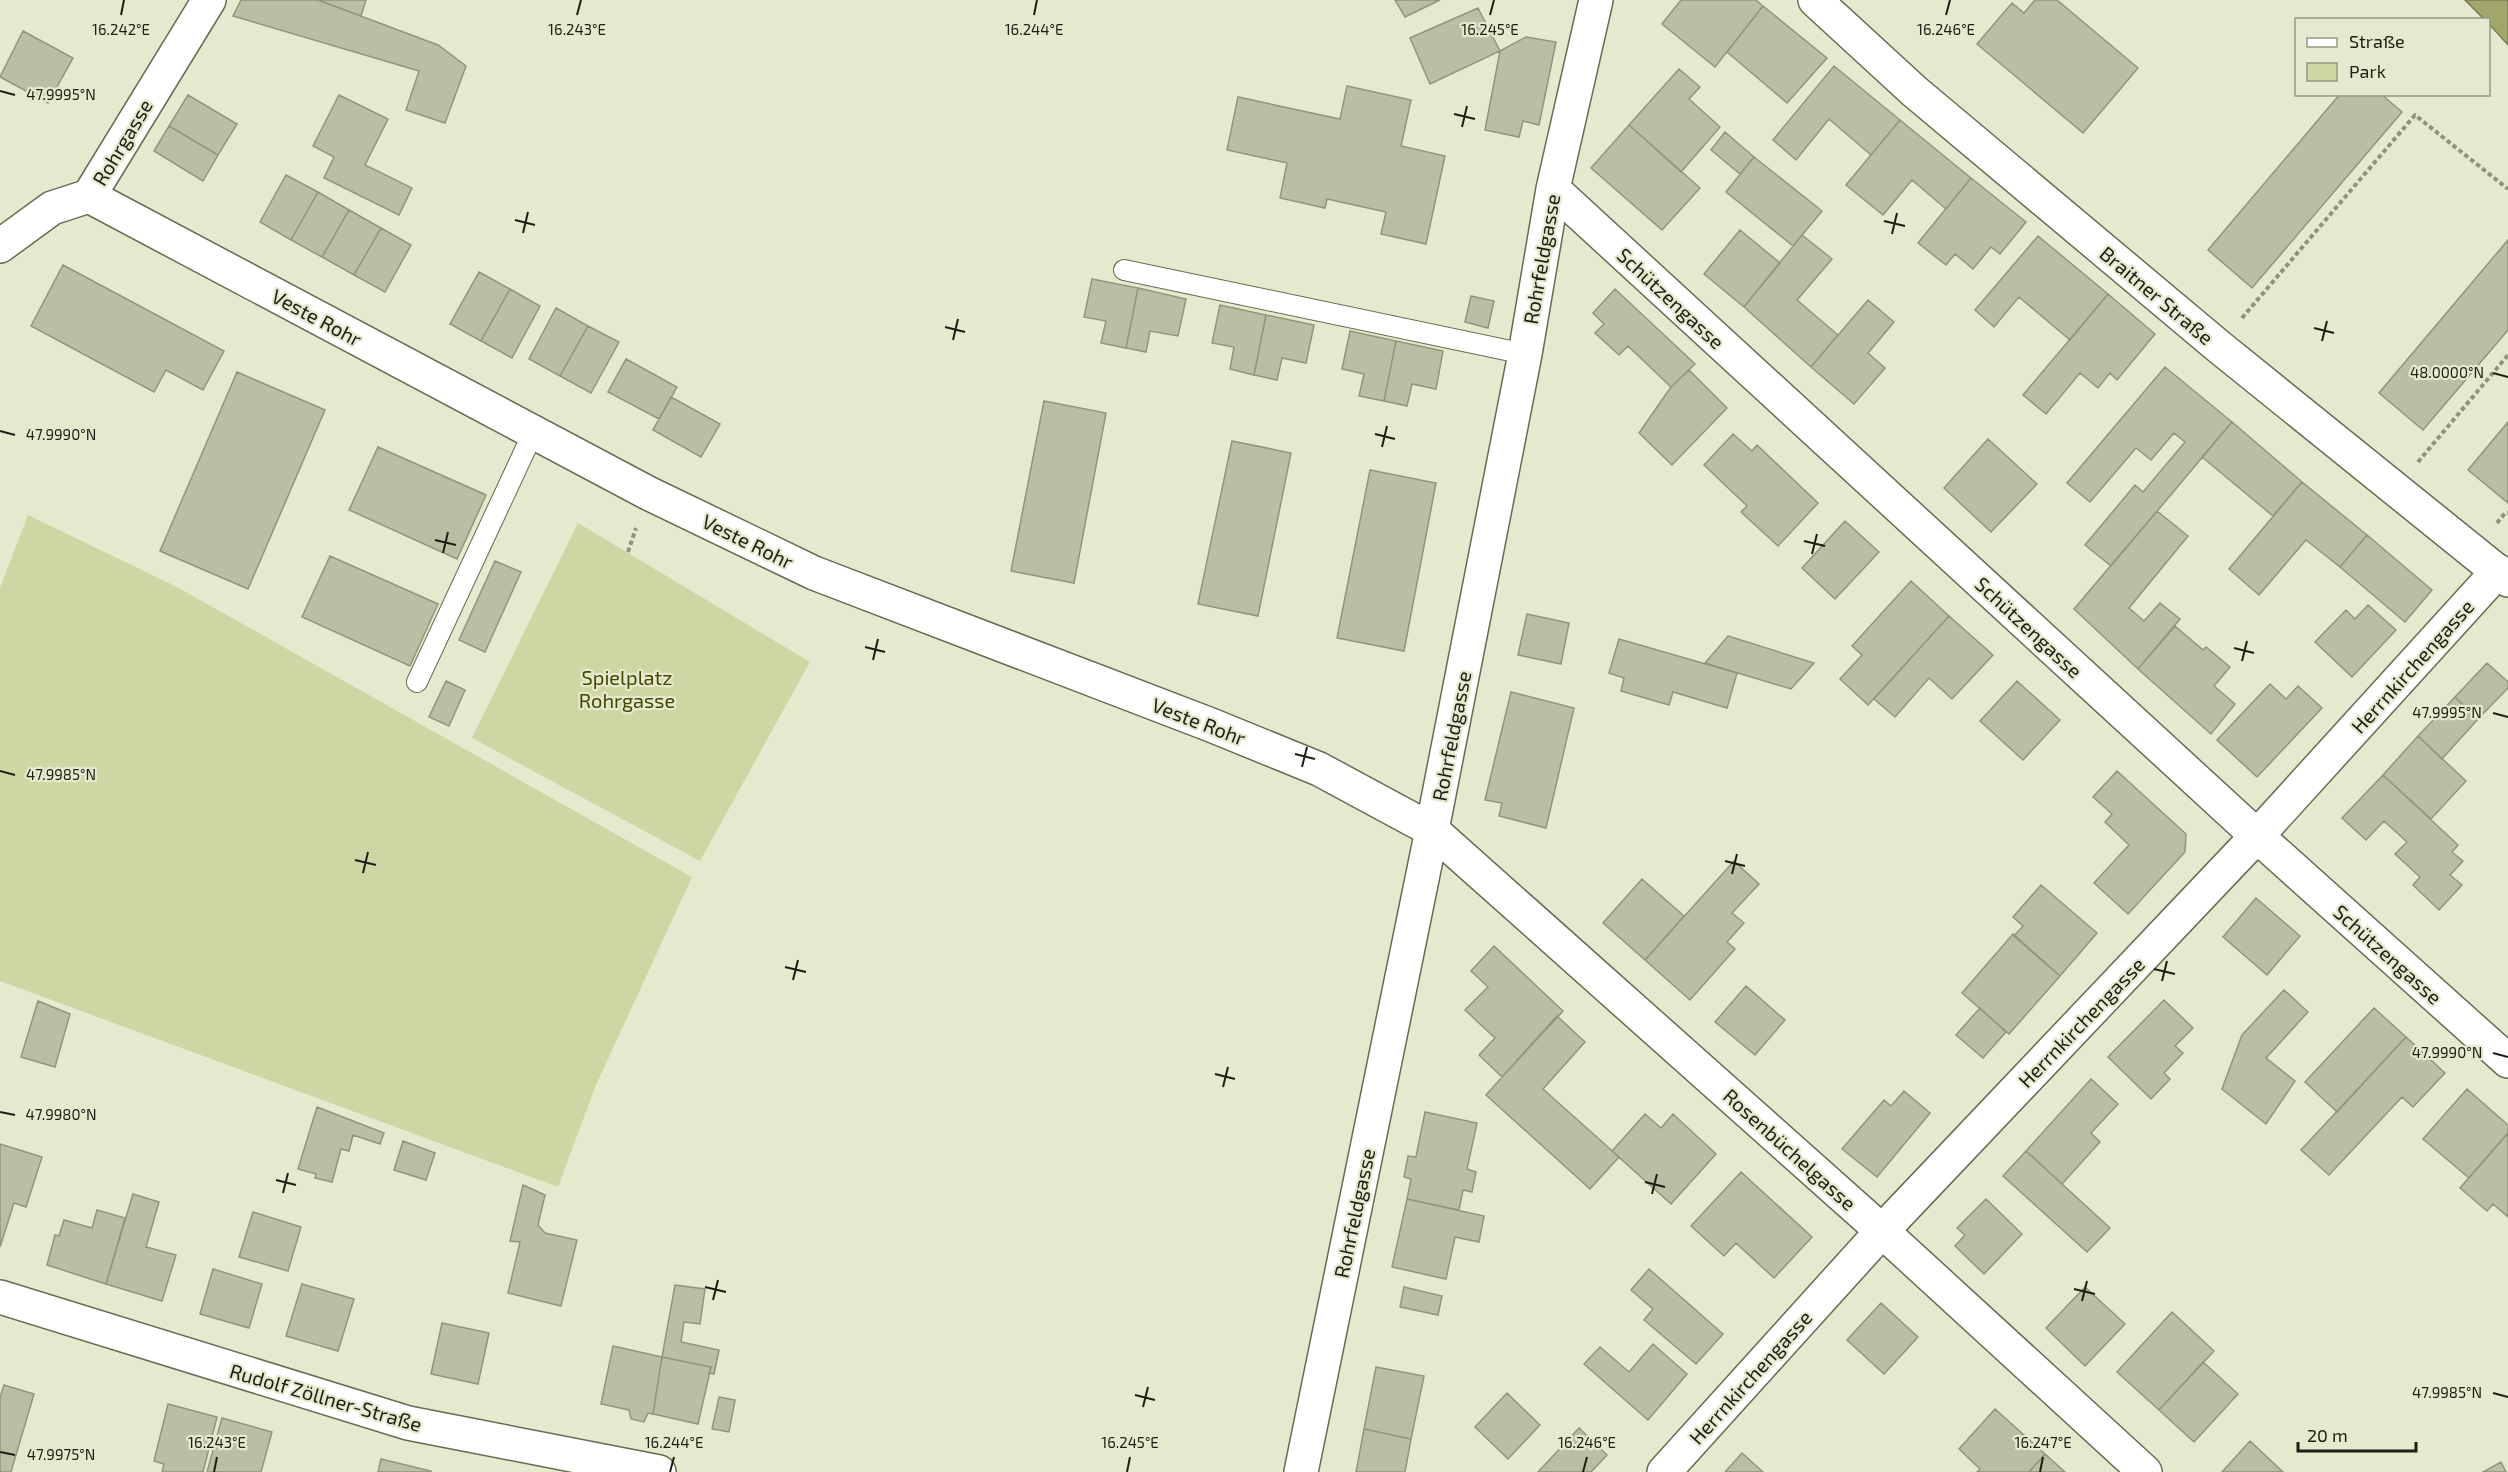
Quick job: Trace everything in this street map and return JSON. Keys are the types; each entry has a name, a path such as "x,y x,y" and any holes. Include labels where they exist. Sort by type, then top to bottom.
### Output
{"street":[{"name":"Rohrgasse","path":"0,246 52,208 89,196 208,0"},
{"name":"Rohrfeldgasse","path":"1302,1472 1432,830 1525,354 1553,189 1596,0"},
{"name":"Braitner Straße","path":"1815,0 1914,91 2218,346 2503,575"},
{"name":"Schützengasse","path":"1553,189 2257,836 2508,1061"},
{"name":"Veste Rohr","path":"89,196 648,493 814,573 1211,724 1319,768 1432,830"},
{"name":"Herrnkirchengasse","path":"1664,1472 1882,1231 2503,575"},
{"name":"Rosenbüchelgasse","path":"1432,830 1882,1231 2145,1472"},
{"name":"Rudolf Zöllner-Straße","path":"0,1297 408,1423 659,1472"}],"lane":[{"path":"1124,270 1525,354"},
{"path":"417,682 533,433"}],"path":[{"path":"2218,346 2415,115 2508,189"},
{"path":"2396,489 2508,355"}],"green space":[{"path":"28,515 177,587 692,877 596,1085 558,1187 0,981 0,588"},
{"name":"Spielplatz Rohrgasse","path":"578,523 810,662 700,861 472,738"}],"shaded area":[{"path":"2465,0 2508,0 2508,45 2490,25 2490,18 2483,18"}],"building":[{"path":"241,0 318,0 438,45 466,66 445,123 406,110 419,71 233,16"},
{"path":"318,0 366,0 361,16"},
{"path":"1395,0 1440,0 1405,17"},
{"path":"1681,0 1756,0 1763,6 1715,67 1662,24"},
{"path":"2035,0 2057,0 2138,68 2083,133 1977,44 2012,3 2024,13"},
{"path":"1763,6 1827,58 1787,103 1727,52"},
{"path":"1478,8 1500,51 1430,84 1410,38"},
{"path":"23,31 73,58 48,103 0,77"},
{"path":"1526,37 1556,42 1539,125 1523,121 1519,137 1485,130 1500,51"},
{"path":"1834,66 1900,120 1871,155 1829,119 1796,160 1773,140"},
{"path":"1679,69 1700,87 1689,99 1720,127 1681,172 1629,125"},
{"path":"1347,86 1411,100 1401,146 1445,156 1426,244 1381,234 1386,212 1327,199 1325,208 1280,198 1287,163 1227,150 1238,97 1340,119"},
{"path":"188,95 237,124 218,155 169,126"},
{"path":"339,95 388,119 365,165 412,188 399,215 324,178 334,157 313,146"},
{"path":"2338,96 2383,96 2402,112 2252,288 2208,250"},
{"path":"1900,120 1971,178 1946,209 1912,180 1883,215 1846,185"},
{"path":"1629,125 1700,188 1662,230 1591,168"},
{"path":"169,126 218,155 203,181 154,151"},
{"path":"1725,132 1754,157 1740,174 1711,150"},
{"path":"1754,157 1822,211 1793,246 1726,192"},
{"path":"286,175 318,192 291,240 260,222"},
{"path":"1971,178 2026,222 2000,254 1991,247 1973,269 1955,254 1946,265 1918,243"},
{"path":"318,192 349,210 322,257 291,240"},
{"path":"349,210 381,228 354,275 322,257"},
{"path":"381,228 411,245 385,292 354,275"},
{"path":"1740,230 1780,263 1744,307 1704,274"},
{"path":"1802,235 1832,259 1797,300 1838,335 1811,367 1744,307"},
{"path":"2038,236 2108,294 2070,340 2019,297 1994,327 1975,310"},
{"path":"2508,240 2508,330 2423,430 2379,393"},
{"path":"63,265 224,351 203,390 166,370 154,392 31,326"},
{"path":"479,272 510,289 481,341 450,324"},
{"path":"1092,279 1138,288 1126,348 1101,343 1106,321 1084,317"},
{"path":"1138,288 1186,299 1178,336 1150,331 1146,352 1126,348"},
{"path":"510,289 540,306 512,358 481,341"},
{"path":"1615,289 1695,364 1671,387 1628,346 1619,355 1595,333 1604,324 1593,313"},
{"path":"2108,294 2155,334 2117,380 2110,373 2098,388 2080,373 2046,414 2023,395"},
{"path":"1471,296 1494,301 1488,328 1465,322"},
{"path":"1868,300 1894,322 1868,353 1885,368 1854,404 1811,367"},
{"path":"1220,305 1266,315 1254,375 1230,369 1234,347 1212,343"},
{"path":"556,308 588,326 560,376 529,359"},
{"path":"1266,315 1314,325 1306,363 1282,358 1277,380 1254,375"},
{"path":"588,326 619,342 591,393 560,376"},
{"path":"1350,331 1396,341 1384,401 1359,396 1364,374 1342,369"},
{"path":"1396,341 1443,351 1436,389 1412,384 1407,406 1384,401"},
{"path":"626,359 677,387 659,419 608,392"},
{"path":"2165,367 2232,422 2111,566 2085,545 2135,485 2143,492 2185,442 2174,433 2151,460 2136,448 2090,502 2067,483"},
{"path":"1689,370 1727,408 1672,465 1639,433 1671,387"},
{"path":"237,372 325,410 248,589 160,551"},
{"path":"671,397 720,424 701,457 653,430"},
{"path":"1044,401 1106,413 1074,583 1011,571"},
{"path":"2232,422 2302,482 2273,516 2202,457"},
{"path":"2508,422 2508,503 2468,470"},
{"path":"1733,434 1752,451 1757,445 1818,503 1778,546 1741,512 1747,506 1704,465"},
{"path":"1988,439 2037,484 1991,532 1944,488"},
{"path":"1232,441 1291,453 1258,616 1198,604"},
{"path":"378,447 486,495 457,559 349,510"},
{"path":"1370,470 1436,483 1404,651 1337,638"},
{"path":"2302,482 2367,535 2340,567 2306,540 2259,595 2229,569"},
{"path":"2157,511 2188,536 2129,608 2144,621 2160,603 2180,619 2138,669 2074,609"},
{"path":"1845,521 1879,552 1835,599 1802,568"},
{"path":"2367,535 2432,590 2405,622 2340,567"},
{"path":"330,556 438,604 410,666 302,617"},
{"path":"495,561 521,572 485,652 459,640"},
{"path":"1911,581 1949,616 1868,705 1840,679 1862,655 1852,646"},
{"path":"2368,605 2396,630 2352,677 2315,642 2346,610 2355,619"},
{"path":"1527,614 1569,623 1561,664 1518,655"},
{"path":"1949,616 1993,655 1952,699 1929,678 1895,717 1874,699"},
{"path":"2175,626 2203,650 2206,647 2230,667 2214,686 2235,704 2211,734 2138,669"},
{"path":"1728,636 1814,663 1791,689 1705,663"},
{"path":"1619,639 1737,673 1727,708 1673,692 1669,705 1621,691 1624,678 1609,673"},
{"path":"2487,663 2508,682 2508,688 2478,719 2455,697"},
{"path":"446,681 465,690 449,726 429,717"},
{"path":"2017,681 2060,720 2023,760 1980,721"},
{"path":"2270,684 2286,699 2298,686 2322,708 2257,777 2217,740"},
{"path":"1511,692 1574,708 1546,828 1499,816 1502,803 1485,800"},
{"path":"2455,697 2478,719 2442,759 2418,736"},
{"path":"2418,736 2466,781 2431,819 2383,775"},
{"path":"2117,771 2186,834 2185,852 2128,914 2094,883 2129,845 2105,822 2112,814 2093,797"},
{"path":"2383,775 2458,845 2452,852 2463,861 2450,875 2462,885 2439,910 2413,885 2420,877 2395,854 2407,842 2384,821 2366,840 2342,818"},
{"path":"1734,861 1759,884 1732,913 1744,923 1727,942 1735,949 1690,1000 1645,960"},
{"path":"1642,879 1684,916 1645,960 1603,923"},
{"path":"2041,885 2097,933 2060,976 2014,936 2023,926 2013,917"},
{"path":"2256,898 2300,936 2267,975 2223,937"},
{"path":"2013,934 2060,976 2009,1034 1962,993"},
{"path":"1494,946 1563,1011 1502,1077 1479,1055 1495,1038 1465,1010 1488,987 1471,971"},
{"path":"1746,986 1785,1020 1755,1055 1715,1022"},
{"path":"2284,990 2308,1012 2266,1058 2295,1081 2266,1124 2222,1089 2242,1035"},
{"path":"2164,1000 2193,1028 2175,1046 2183,1053 2164,1073 2170,1079 2151,1099 2108,1057"},
{"path":"38,1001 70,1014 55,1067 21,1057"},
{"path":"1980,1008 2006,1032 1983,1058 1956,1035"},
{"path":"2374,1008 2406,1037 2337,1112 2305,1082"},
{"path":"1557,1016 1585,1042 1543,1089 1619,1157 1590,1189 1486,1095"},
{"path":"2406,1037 2445,1073 2413,1107 2402,1097 2329,1175 2301,1150"},
{"path":"2091,1079 2118,1104 2091,1133 2100,1142 2062,1184 2026,1151"},
{"path":"2467,1089 2508,1125 2508,1133 2469,1178 2423,1139"},
{"path":"1904,1091 1930,1113 1877,1177 1842,1149 1884,1100 1891,1106"},
{"path":"317,1107 384,1133 380,1144 353,1135 349,1151 341,1149 332,1182 315,1178 316,1174 298,1169"},
{"path":"1425,1112 1477,1123 1467,1169 1476,1172 1472,1192 1463,1190 1459,1210 1407,1199 1411,1179 1404,1177 1408,1156 1416,1157"},
{"path":"1645,1114 1661,1128 1673,1114 1716,1154 1671,1204 1612,1151"},
{"path":"2508,1133 2508,1217 2493,1204 2487,1211 2460,1188"},
{"path":"403,1141 435,1153 426,1180 394,1170"},
{"path":"0,1144 42,1157 26,1207 14,1203 0,1247"},
{"path":"2026,1151 2110,1228 2087,1252 2003,1176"},
{"path":"1741,1172 1812,1237 1774,1278 1736,1243 1724,1256 1691,1226"},
{"path":"523,1185 545,1195 538,1225 545,1233 577,1240 561,1306 508,1293 520,1242 510,1241"},
{"path":"133,1194 159,1202 146,1247 176,1255 162,1301 106,1284"},
{"path":"1407,1199 1484,1216 1479,1242 1455,1237 1446,1279 1392,1267"},
{"path":"1986,1199 2022,1234 1984,1274 1955,1246 1965,1235 1957,1228"},
{"path":"97,1210 125,1218 106,1284 47,1265 55,1235 59,1236 64,1220 92,1228"},
{"path":"253,1212 301,1227 288,1271 239,1257"},
{"path":"213,1269 262,1284 249,1328 200,1314"},
{"path":"1649,1269 1723,1334 1696,1364 1644,1320 1653,1309 1631,1290"},
{"path":"302,1284 354,1299 338,1351 286,1336"},
{"path":"675,1285 705,1289 700,1324 684,1322 681,1342 719,1350 714,1374 709,1373 711,1367 662,1357"},
{"path":"1404,1287 1442,1296 1438,1315 1400,1307"},
{"path":"2085,1287 2125,1324 2085,1366 2046,1328"},
{"path":"1881,1303 1918,1337 1884,1374 1847,1340"},
{"path":"2172,1312 2214,1351 2159,1410 2117,1372"},
{"path":"442,1323 489,1333 478,1384 431,1374"},
{"path":"1653,1344 1687,1374 1648,1420 1584,1364 1600,1347 1629,1372"},
{"path":"613,1346 662,1357 653,1414 648,1413 644,1422 631,1419 629,1410 601,1404"},
{"path":"662,1357 711,1367 698,1424 653,1414"},
{"path":"2203,1362 2238,1394 2194,1442 2159,1410"},
{"path":"1376,1367 1424,1376 1411,1439 1364,1429"},
{"path":"4,1385 34,1394 11,1472 0,1472 0,1397"},
{"path":"1507,1393 1540,1425 1508,1459 1475,1427"},
{"path":"719,1397 735,1400 729,1432 712,1429"},
{"path":"168,1404 217,1417 203,1472 162,1472 164,1464 154,1461"},
{"path":"1995,1409 2045,1454 2029,1472 1977,1472 1980,1469 1959,1449"},
{"path":"222,1418 272,1432 261,1472 207,1472"},
{"path":"1579,1428 1607,1455 1591,1472 1538,1472"},
{"path":"1364,1429 1411,1439 1405,1472 1356,1472"},
{"path":"2250,1441 2283,1472 2222,1472"},
{"path":"1742,1453 1763,1472 1725,1472"},
{"path":"2045,1454 2065,1472 2029,1472"},
{"path":"381,1459 431,1471 431,1472 378,1472"},
{"path":"2501,1462 2506,1472 2483,1472"}]}
